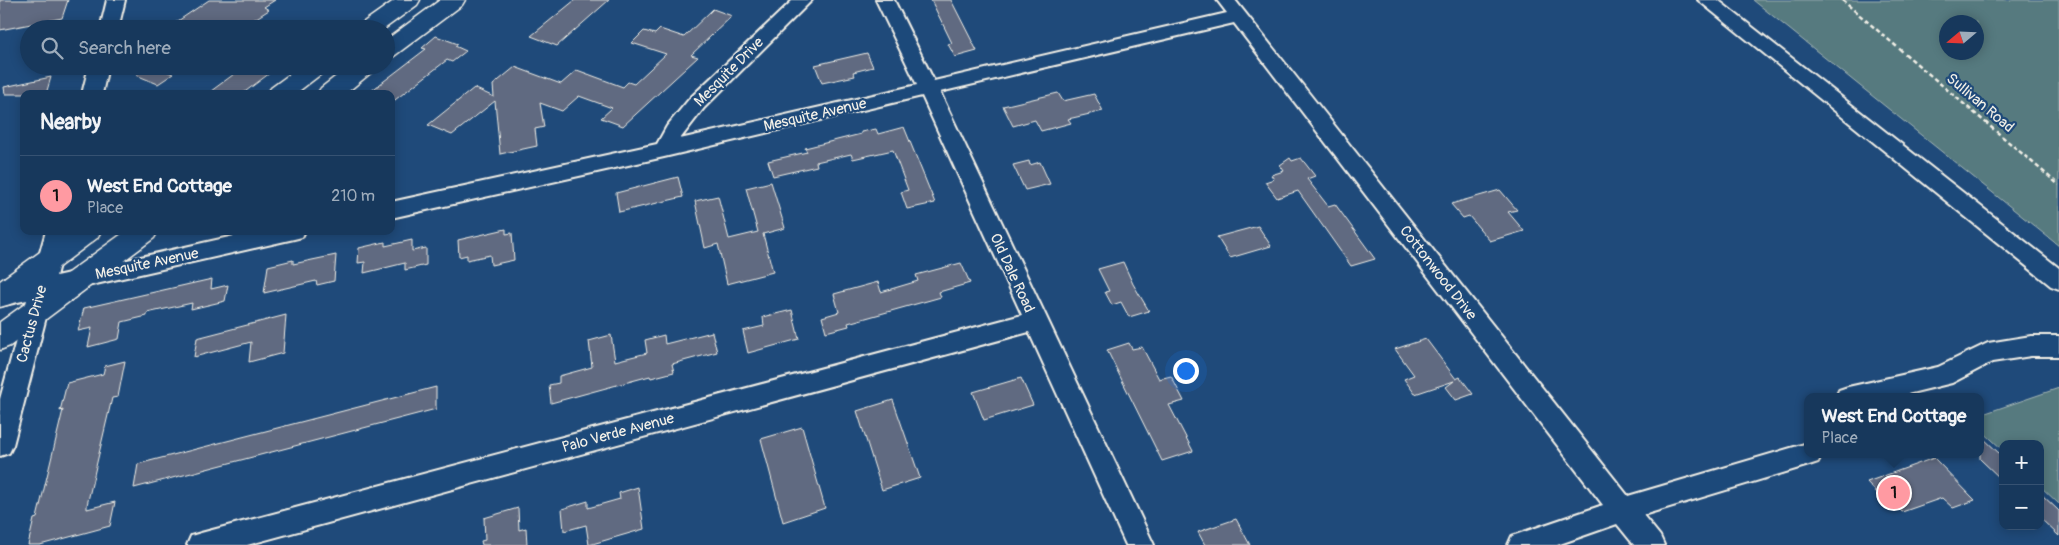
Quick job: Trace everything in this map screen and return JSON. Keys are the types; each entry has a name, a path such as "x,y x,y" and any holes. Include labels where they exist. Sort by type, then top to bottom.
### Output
{"street":[{"path":"111,20 116,0"},
{"path":"381,20 409,0"},
{"path":"395,44 454,0"},
{"name":"Mesquite Drive","path":"664,150 674,131 697,103 803,0"},
{"name":"Old Dale Road","path":"885,0 928,88 1034,321 1140,545"},
{"path":"1707,0 2059,280"},
{"name":"Mesquite Avenue","path":"395,209 664,150 928,88 1233,8"},
{"name":"Cottonwood Drive","path":"1233,8 1650,545"},
{"path":"93,90 97,75"},
{"path":"284,90 305,75"},
{"path":"334,90 353,75"},
{"name":"Cactus Drive","path":"0,445 56,235"},
{"path":"0,297 83,235"},
{"path":"0,338 39,300 83,278 140,235"},
{"name":"Mesquite Avenue","path":"83,278 276,235"},
{"path":"0,297 39,300"},
{"name":"Palo Verde Avenue","path":"201,545 1034,321"},
{"path":"1866,393 1944,376 1988,353 2031,346 2059,346"},
{"path":"1522,545 1622,510 1804,455"}],"path":[{"name":"Sullivan Road","path":"1842,0 2059,185"}],"green space":[{"path":"1753,0 2059,0 2059,246"},
{"path":"2059,388 2059,504 2044,490 2044,440 1999,440 1999,446 1984,433 1984,414"}],"building":[{"path":"0,0 68,0 62,18 52,20 20,20 20,26 0,30"},
{"path":"209,0 275,0 264,7 269,10 253,20 179,20"},
{"path":"575,0 609,0 557,46 531,36"},
{"path":"931,0 951,0 977,51 955,57 948,44 952,43"},
{"path":"713,9 732,16 691,55 698,57 623,126 601,118 612,108 579,96 562,111 540,103 544,127 535,129 537,146 500,154 495,101 452,135 428,125 474,88 494,97 493,85 515,67 561,84 577,70 623,87 628,82 634,84 666,54 632,43 644,31 655,34 660,29 684,37"},
{"path":"436,36 458,44 455,46 466,51 452,62 447,60 395,100 395,90 372,90 392,75 395,75 395,73 426,49 422,48"},
{"path":"867,53 873,67 853,72 855,76 822,83 815,65"},
{"path":"136,75 172,75 158,84"},
{"path":"233,75 267,75 247,90 212,90"},
{"path":"51,77 47,90 20,90 20,94 5,94 4,87"},
{"path":"1058,93 1063,101 1094,94 1103,111 1068,119 1071,123 1041,131 1035,120 1013,126 1003,106"},
{"path":"904,127 935,203 907,209 901,192 908,190 893,150 853,159 851,154 816,162 817,166 773,176 768,161 807,152 805,148 861,134 861,132 876,129 878,134"},
{"path":"1290,158 1292,161 1301,158 1315,176 1307,179 1328,206 1335,204 1375,259 1351,266 1298,191 1277,198 1265,182 1274,179 1271,175 1284,171 1280,165"},
{"path":"1029,161 1030,165 1040,162 1050,184 1025,190 1013,165"},
{"path":"678,177 683,197 619,212 616,193"},
{"path":"771,182 785,228 763,234 773,272 727,284 718,244 705,248 695,201 718,196 729,239 758,232 746,188"},
{"path":"1500,190 1517,210 1508,212 1524,231 1490,241 1469,216 1463,218 1451,204"},
{"path":"1258,226 1271,246 1230,258 1217,237"},
{"path":"506,229 506,234 512,233 514,260 491,265 490,255 467,260 467,255 459,257 458,240"},
{"path":"412,240 412,251 426,248 426,265 405,270 405,263 364,273 365,262 358,263 359,248 385,242 385,246"},
{"path":"336,255 334,281 317,285 316,281 264,293 268,266 293,260 293,264"},
{"path":"1123,262 1149,311 1129,317 1121,302 1112,305 1105,292 1109,291 1098,269"},
{"path":"961,263 970,283 939,292 941,297 848,323 849,326 826,332 822,317 839,312 834,294 878,282 881,292 918,281 916,275"},
{"path":"212,279 211,289 228,285 225,301 191,309 192,303 147,313 147,316 122,322 119,339 88,347 92,328 78,331 84,308"},
{"path":"792,310 799,339 748,353 743,331 764,326 763,317"},
{"path":"286,315 283,353 249,362 251,342 194,357 197,338"},
{"path":"712,332 717,352 672,364 674,372 651,378 650,376 551,403 549,385 559,383 559,376 592,367 589,341 611,335 615,361 647,353 645,340 664,335 665,344"},
{"path":"1426,339 1456,379 1460,377 1473,394 1456,400 1446,387 1454,381 1415,394 1404,379 1414,375 1395,349"},
{"path":"1129,343 1132,349 1142,347 1159,379 1171,376 1184,401 1169,405 1193,451 1162,461 1107,350"},
{"path":"125,361 118,397 112,398 87,505 87,509 115,502 110,526 40,545 28,545 34,519 37,518 63,410 60,411 67,383 103,374 105,366"},
{"path":"1021,378 1033,405 984,420 973,392"},
{"path":"436,387 436,409 134,488 138,464"},
{"path":"893,400 920,478 882,490 857,411"},
{"path":"802,427 825,508 783,522 761,439"},
{"path":"1984,439 1999,453 1999,477 1980,459 1984,458"},
{"path":"1934,458 1975,500 1953,508 1942,498 1902,512 1896,505 1890,507 1867,482"},
{"path":"638,487 644,529 589,545 586,525 564,531 562,509 588,501 588,508 620,499 619,493"},
{"path":"2044,497 2059,511 2059,536 2044,522"},
{"path":"518,508 519,530 526,528 527,545 482,545 481,541 485,540 484,518"},
{"path":"1236,519 1250,545 1205,545 1198,532"}],"place":[{"name":"West End Cottage","path":"1894,493"}]}
